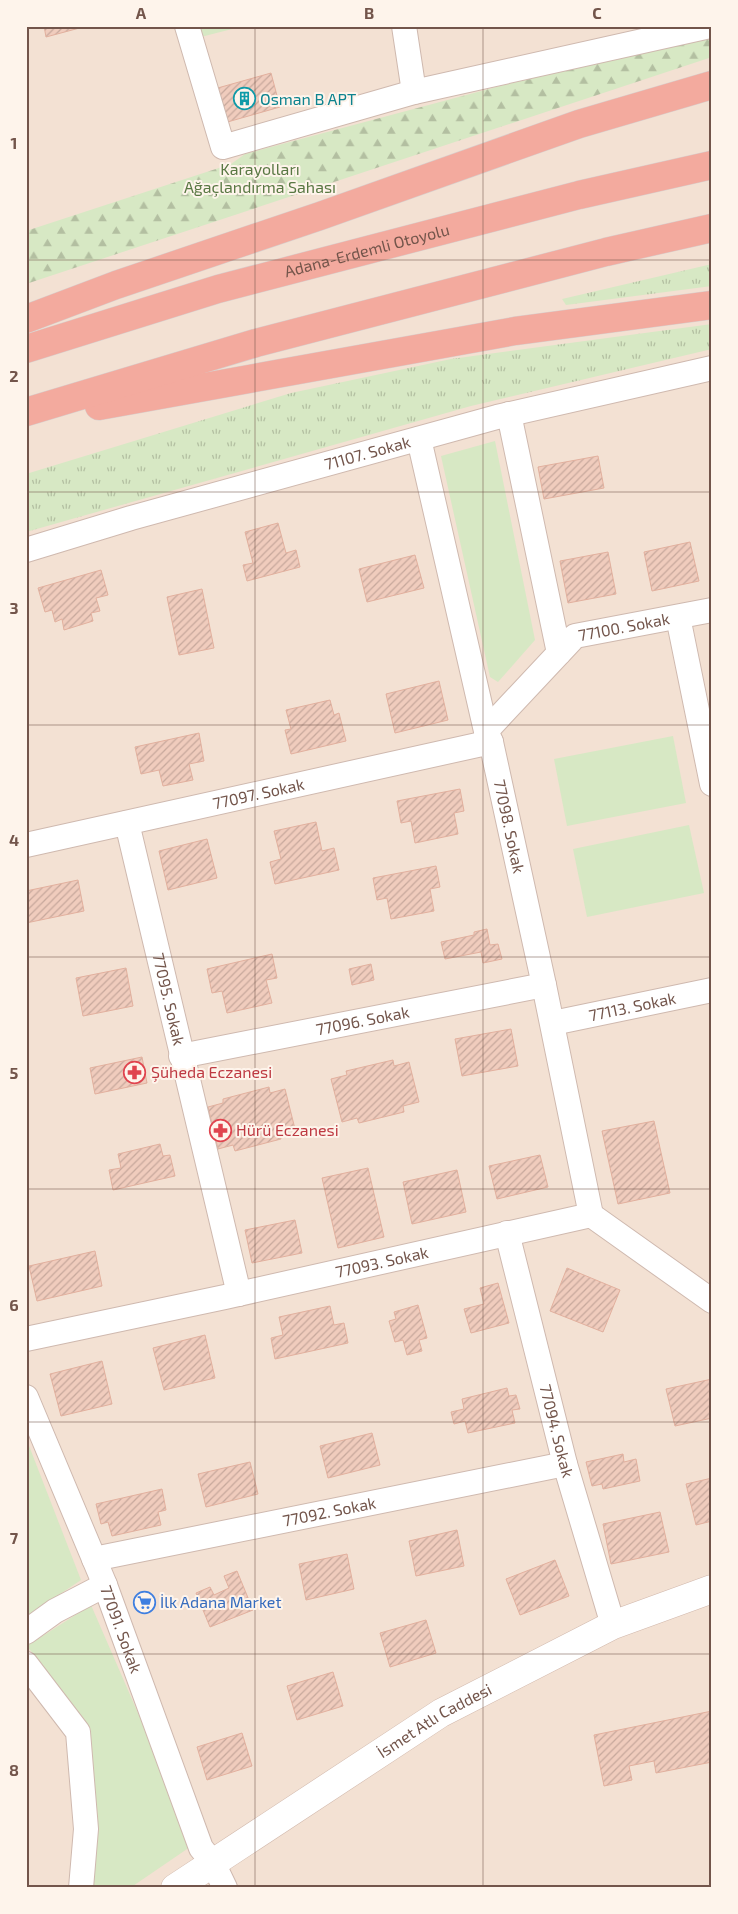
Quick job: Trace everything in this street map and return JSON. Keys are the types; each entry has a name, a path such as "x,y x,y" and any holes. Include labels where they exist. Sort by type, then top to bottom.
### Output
{"highway":[{"path":"26,318 579,124 712,85"},
{"name":"Adana-Erdemli Otoyolu","path":"26,349 218,289 579,195 712,165"},
{"path":"26,412 256,343 606,252 712,228"},
{"path":"26,418 283,374 515,331 712,305"}],"main road":[{"name":"İsmet Atlı Caddesi","path":"175,1888 441,1713 613,1625 712,1590"}],"street":[{"path":"187,26 223,147 414,92 633,35 710,26"},
{"path":"404,26 414,92"},
{"name":"71107. Sokak","path":"26,550 131,518 509,414 712,368"},
{"path":"509,414 559,653"},
{"name":"77098. Sokak","path":"419,439 553,1024 591,1215"},
{"name":"77100. Sokak","path":"488,737 575,636 712,610"},
{"path":"678,617 712,784"},
{"name":"77097. Sokak","path":"26,845 127,823 488,737"},
{"name":"77095. Sokak","path":"127,823 239,1294"},
{"name":"77096. Sokak","path":"181,1056 544,985"},
{"name":"77113. Sokak","path":"553,1024 712,990"},
{"path":"591,1215 712,1300"},
{"name":"77093. Sokak","path":"26,1339 239,1294 591,1215"},
{"name":"77094. Sokak","path":"507,1233 565,1464 613,1625"},
{"name":"77091. Sokak","path":"26,1397 94,1559 201,1848 213,1863 225,1888"},
{"name":"77092. Sokak","path":"94,1559 565,1464"},
{"path":"26,1632 56,1611 104,1585"},
{"path":"26,1664 78,1732 86,1829 81,1888"}],"shaded area":[{"path":"26,26 712,26 712,1888 26,1888"}],"green space":[{"path":"189,26 236,26 236,28 193,39"},
{"name":"Karayolları Ağaçlandırma Sahası","path":"712,35 712,57 26,284 26,231 231,164 245,154 500,86"},
{"path":"712,264 712,286 566,305 562,299"},
{"path":"712,324 712,349 471,406 26,532 26,474 291,393 451,359"},
{"path":"495,441 535,640 498,682 490,677 441,456"},
{"path":"673,736 686,803 567,826 554,759"},
{"path":"689,825 704,893 587,917 573,849"},
{"path":"26,1438 81,1580 26,1617"},
{"path":"91,1605 141,1720 190,1847 130,1888 91,1888 59,1688 27,1646"}],"building":[{"path":"44,26 87,26 46,37"},
{"name":"Osman B APT","path":"271,73 280,107 217,125 207,91"},
{"path":"598,456 604,488 544,499 538,467"},
{"path":"278,523 286,553 296,550 300,567 247,581 243,565 253,563 245,532"},
{"path":"690,542 699,581 652,591 644,552"},
{"path":"608,552 616,594 568,603 560,561"},
{"path":"415,555 424,588 367,602 359,569"},
{"path":"101,570 108,595 96,598 100,611 91,613 93,621 64,630 62,619 55,622 52,610 45,612 38,588"},
{"path":"202,589 214,648 179,655 167,597"},
{"path":"439,681 448,720 395,733 386,694"},
{"path":"330,700 334,715 339,713 346,741 291,754 285,730 291,729 286,710"},
{"path":"199,733 204,761 189,764 193,780 163,786 159,770 141,774 135,747"},
{"path":"460,789 464,811 454,813 458,834 415,843 411,821 401,823 397,801"},
{"path":"316,822 322,851 334,848 339,870 275,884 270,862 281,859 274,831"},
{"path":"207,839 217,878 168,890 159,851"},
{"path":"436,866 440,887 430,889 434,911 391,919 387,898 377,900 373,878"},
{"path":"78,880 84,911 26,923 26,891"},
{"path":"487,929 490,945 498,944 502,959 483,963 481,952 445,959 441,942 474,935 474,932"},
{"path":"272,954 277,978 266,980 272,1003 227,1013 222,991 212,993 207,969"},
{"path":"371,964 374,980 352,985 349,969"},
{"path":"126,968 133,1006 83,1016 76,978"},
{"path":"511,1029 518,1066 462,1076 455,1039"},
{"path":"142,1057 147,1083 95,1094 90,1068"},
{"path":"393,1060 394,1066 409,1062 419,1102 403,1106 404,1112 359,1123 357,1118 342,1122 331,1079 347,1075 346,1071"},
{"path":"269,1087 270,1093 285,1089 295,1129 279,1133 281,1139 235,1151 233,1145 218,1149 208,1107 223,1103 223,1099"},
{"path":"654,1121 670,1193 618,1204 602,1131"},
{"path":"160,1144 163,1156 170,1155 175,1176 113,1190 109,1170 121,1168 118,1154"},
{"path":"540,1155 548,1187 497,1199 489,1166"},
{"path":"368,1168 384,1237 338,1248 322,1178"},
{"path":"457,1170 466,1212 412,1224 403,1182"},
{"path":"295,1220 302,1253 252,1263 245,1230"},
{"path":"95,1251 102,1286 37,1301 29,1266"},
{"path":"567,1268 620,1290 603,1332 550,1311"},
{"path":"498,1283 509,1323 471,1333 464,1309 484,1304 480,1288"},
{"path":"418,1305 427,1338 419,1340 422,1351 407,1355 403,1340 395,1342 389,1321 396,1319 394,1312"},
{"path":"330,1306 334,1325 344,1323 348,1343 275,1359 271,1338 283,1335 279,1317"},
{"path":"205,1335 215,1378 164,1390 153,1348"},
{"path":"102,1361 112,1404 61,1416 50,1374"},
{"path":"712,1379 712,1418 675,1426 666,1389"},
{"path":"507,1388 509,1396 516,1395 520,1409 512,1410 515,1423 468,1433 465,1421 454,1424 451,1412 464,1409 462,1399"},
{"path":"372,1433 380,1465 328,1478 320,1446"},
{"path":"623,1454 624,1462 636,1459 640,1481 603,1489 602,1484 592,1486 586,1462"},
{"path":"250,1462 258,1494 206,1507 198,1474"},
{"path":"712,1478 712,1521 696,1525 686,1484"},
{"path":"162,1489 166,1510 158,1512 161,1525 112,1536 108,1522 101,1524 96,1504"},
{"path":"660,1512 669,1552 611,1564 603,1524"},
{"path":"457,1530 464,1566 416,1576 409,1541"},
{"path":"347,1554 354,1589 306,1600 299,1564"},
{"path":"555,1560 569,1596 520,1615 506,1579"},
{"path":"237,1571 253,1610 210,1627 196,1593 210,1587 214,1595 229,1588 224,1576"},
{"path":"426,1620 436,1653 390,1667 380,1633"},
{"path":"333,1672 343,1706 297,1720 287,1686"},
{"path":"712,1711 712,1762 656,1773 654,1761 629,1766 632,1780 604,1786 594,1735"},
{"path":"242,1733 252,1766 207,1780 197,1747"}],"place":[{"name":"Osman B APT","path":"244,99"},
{"name":"Şüheda Eczanesi","path":"135,1072"},
{"name":"Hürü Eczanesi","path":"220,1130"},
{"name":"İlk Adana Market","path":"144,1602"}]}
